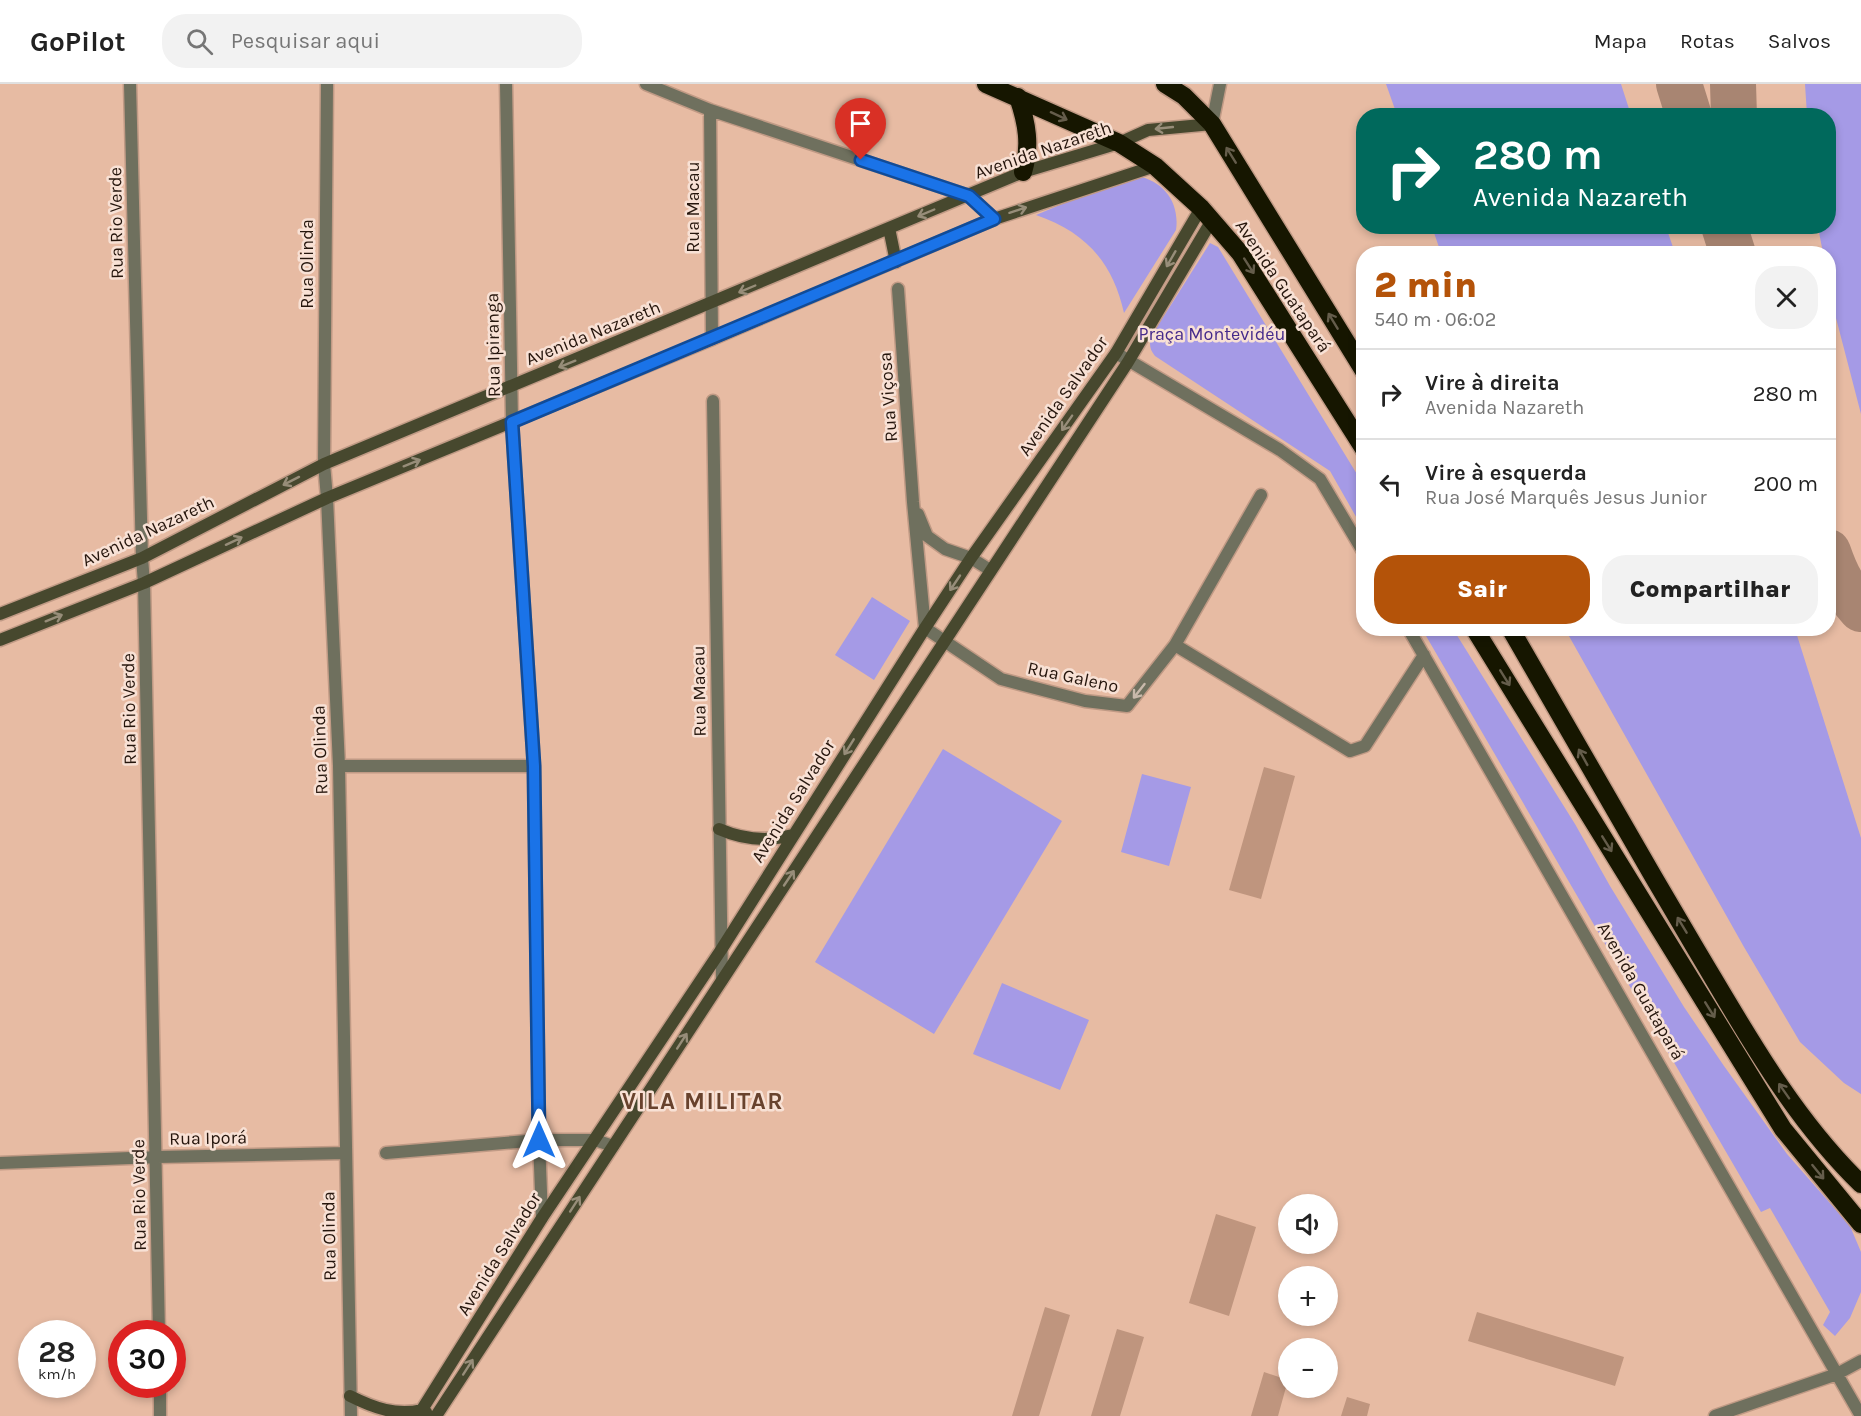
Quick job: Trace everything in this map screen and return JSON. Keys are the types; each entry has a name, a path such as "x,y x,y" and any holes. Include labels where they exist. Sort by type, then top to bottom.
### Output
{"highway":[{"name":"Avenida Guatapará","path":"987,84 1119,143 1155,166 1206,214 1245,261 1356,436"},
{"name":"Avenida Guatapará","path":"1164,84 1184,96 1212,124 1356,358"},
{"path":"1018,97 1028,134 1028,156 1023,172"},
{"path":"1347,422 1356,418"},
{"path":"1479,636 1783,1129 1861,1224"},
{"path":"1515,636 1610,805 1768,1070 1807,1125 1861,1185"}],"street":[{"name":"Rua Rio Verde","path":"130,84 144,583 159,1320"},
{"name":"Rua Olinda","path":"327,84 324,464 339,765 351,1416"},
{"name":"Rua Ipiranga","path":"506,84 512,422 534,766 542,1218"},
{"path":"646,84 710,110 969,196 994,219"},
{"path":"1212,124 1220,84"},
{"name":"Rua Macau","path":"710,110 712,339"},
{"name":"Avenida Nazareth","path":"0,615 142,558 324,464 712,304 1023,172 1119,143 1148,130 1212,124"},
{"path":"0,640 144,583 327,498 712,339 994,219 1155,166"},
{"name":"Avenida Salvador","path":"427,1415 542,1218 721,950 971,558 1116,353 1206,214"},
{"name":"Avenida Salvador","path":"427,1415 614,1146 1128,362 1206,214"},
{"path":"889,228 896,262"},
{"name":"Rua Viçosa","path":"898,289 913,502 925,628"},
{"path":"1116,353 1280,450 1320,479 1356,540"},
{"name":"Rua Macau","path":"713,401 722,980"},
{"path":"1262,495 1175,645 1350,750 1365,746 1424,655"},
{"name":"Rua Viçosa","path":"913,502 927,536 945,549 971,558 990,570"},
{"path":"925,628 946,641"},
{"name":"Avenida Guatapará","path":"1413,636 1861,1416"},
{"name":"Rua Galeno","path":"946,641 1001,679 1085,701 1127,706 1175,645"},
{"path":"339,765 534,766"},
{"path":"719,829 753,839 766,840 793,836"},
{"path":"386,1153 539,1140 595,1140 614,1146"},
{"name":"Rua Iporá","path":"0,1163 346,1153"},
{"path":"1715,1416 1837,1374 1861,1361"},
{"path":"350,1396 372,1407 391,1412 427,1415"},
{"path":"160,1398 160,1416"}],"green space":[{"path":"1386,84 1621,84 1629,108 1395,108"},
{"path":"1805,84 1861,84 1861,414 1836,318 1836,246 1822,246 1819,234 1836,234 1836,108 1807,108"},
{"path":"1137,176 1162,188 1173,202 1177,220 1176,230 1124,313 1113,279 1095,252 1069,230 1036,215 1127,177"},
{"path":"1434,234 1668,234 1673,246 1439,246"},
{"name":"Praça Montevidéu","path":"1210,243 1218,247 1356,473 1356,517 1330,471 1155,356 1150,343 1152,335"},
{"path":"872,597 910,621 874,680 835,655"},
{"path":"1426,636 1457,636 1575,824 1684,1007 1787,1154 1850,1226 1861,1252 1861,1292 1850,1318 1835,1336 1823,1325 1830,1312 1770,1208 1761,1212"},
{"path":"1569,636 1797,636 1861,838 1861,1094 1844,1083 1800,1042"},
{"path":"943,749 1062,821 934,1034 815,962"},
{"path":"1142,774 1191,787 1169,866 1121,852"},
{"path":"1002,983 1089,1020 1060,1090 973,1054"}],"building":[{"path":"1264,767 1295,776 1261,899 1229,890"},
{"path":"1216,1214 1256,1227 1229,1316 1189,1303"},
{"path":"1045,1307 1070,1315 1039,1416 1012,1416"},
{"path":"1477,1312 1624,1357 1615,1386 1468,1341"},
{"path":"1117,1329 1144,1337 1120,1416 1091,1416"},
{"path":"1264,1372 1278,1377 1278,1398 1283,1398 1278,1416 1251,1416"},
{"path":"1347,1397 1370,1404 1367,1416 1341,1416"}],"taxiway":[{"path":"1679,84 1686,108"},
{"path":"1733,84 1734,108"},
{"path":"1727,234 1730,246"},
{"path":"1836,573 1861,609"}],"district":[{"name":"VILA MILITAR","path":"703,1101"}],"route":[{"path":"539,1140 534,766 512,422 994,219 969,196 861,160"}]}
